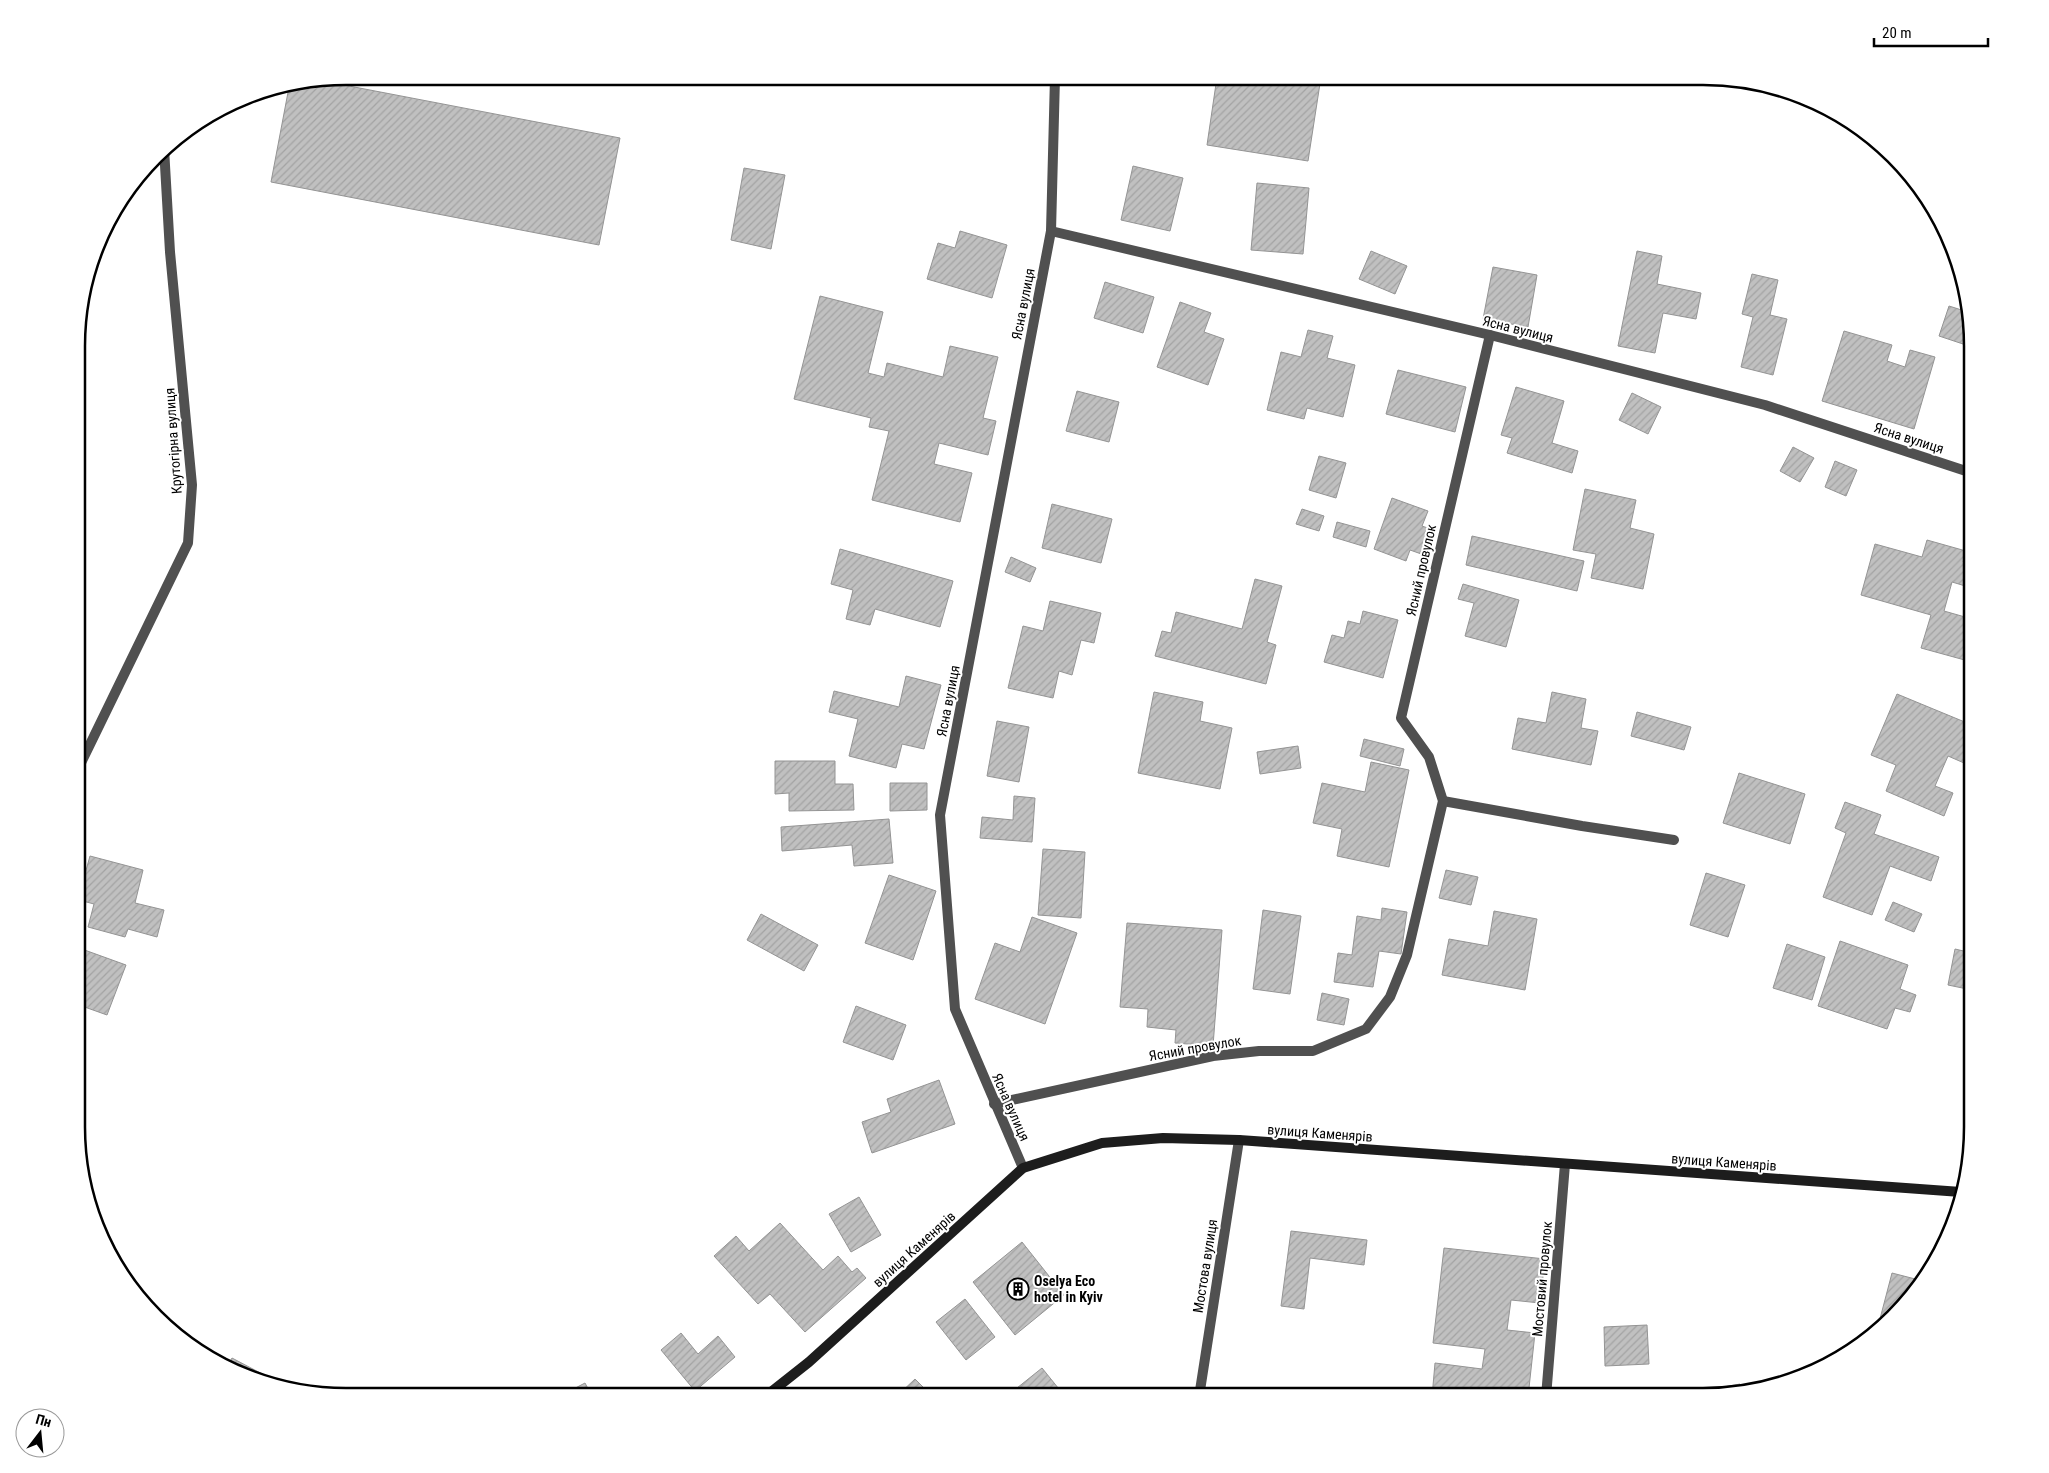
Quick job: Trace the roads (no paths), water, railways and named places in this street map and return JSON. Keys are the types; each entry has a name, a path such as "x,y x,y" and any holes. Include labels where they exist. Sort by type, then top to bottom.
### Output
{"street":[{"name":"Ясна вулиця","path":"1023,1168 955,1009 940,814 1051,231 1055,85"},
{"name":"Крутогірна вулиця","path":"85,753 188,543 192,485 170,252 165,158"},
{"name":"Ясна вулиця","path":"1051,231 1490,336 1765,405 1964,470"},
{"name":"Ясний провулок","path":"994,1104 1213,1056 1259,1051 1313,1051 1366,1029 1390,997 1407,955 1444,801 1430,757 1401,718 1490,336"},
{"path":"1444,801 1674,840"},
{"name":"вулиця Каменярів","path":"776,1388 809,1362 1023,1168 1102,1143 1164,1138 1239,1140 1956,1192"},
{"name":"Мостова вулиця","path":"1199,1388 1239,1140"},
{"name":"Мостовий провулок","path":"1547,1388 1565,1164"}],"place":[{"name":"Oselya Eco hotel in Kyiv","path":"1018,1289"}]}
